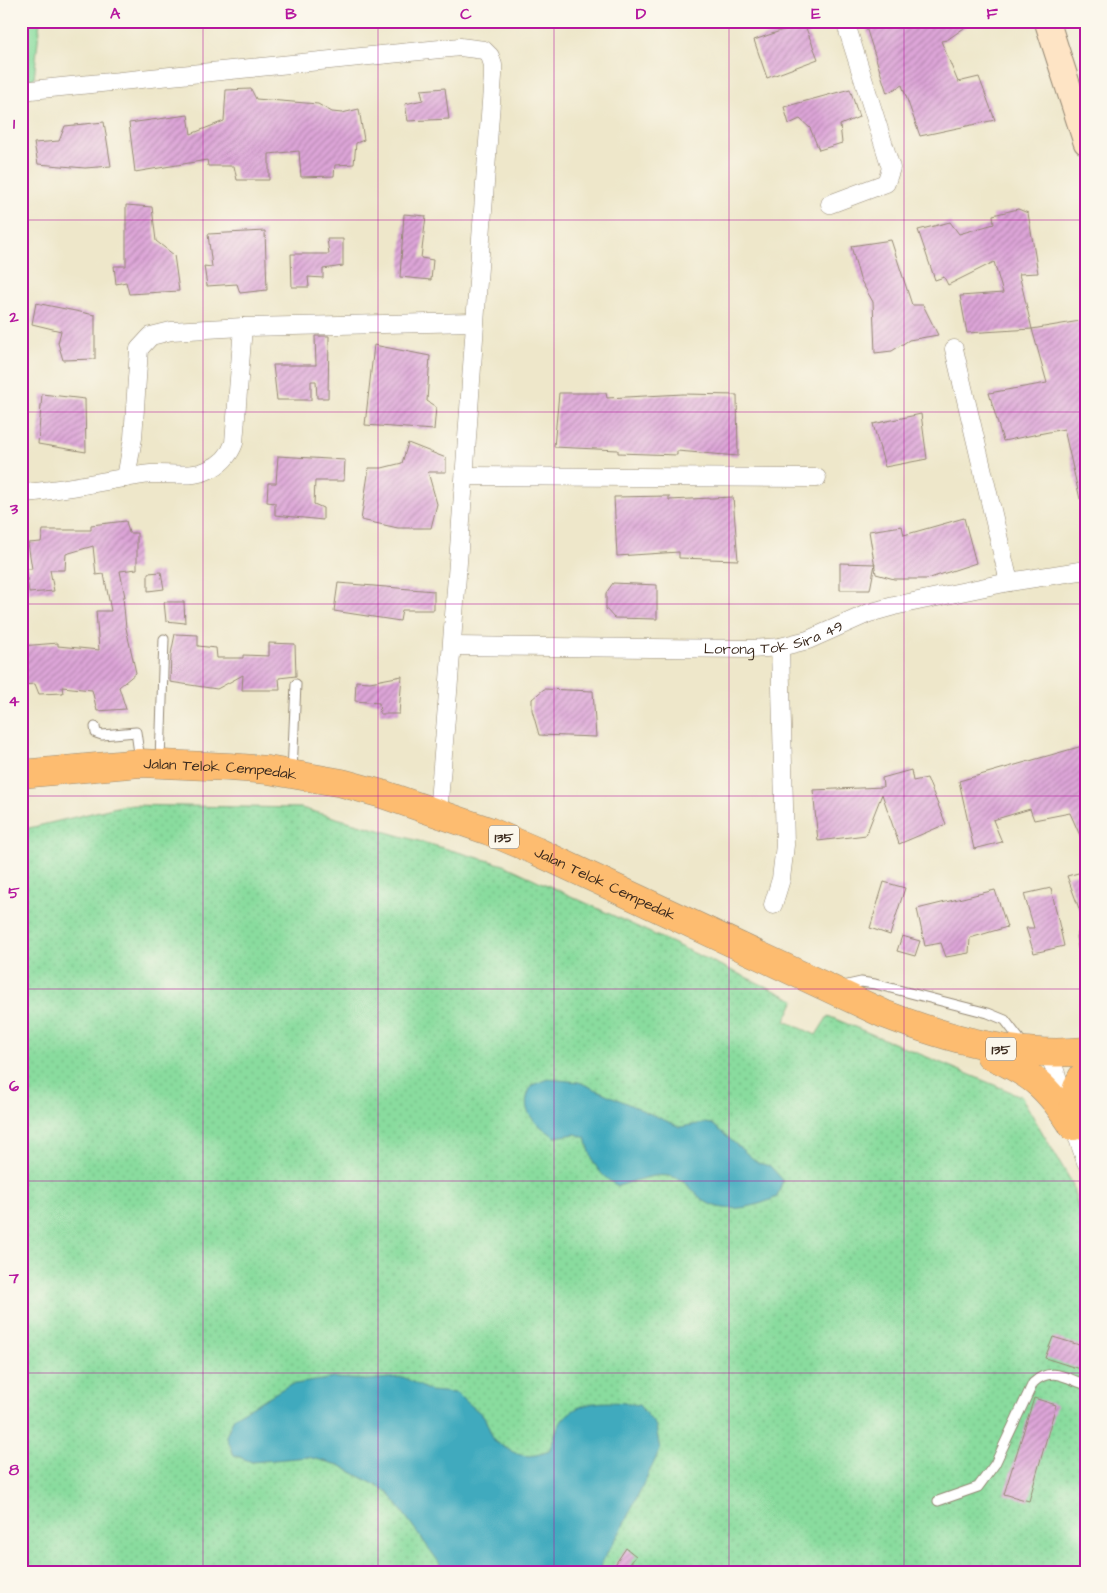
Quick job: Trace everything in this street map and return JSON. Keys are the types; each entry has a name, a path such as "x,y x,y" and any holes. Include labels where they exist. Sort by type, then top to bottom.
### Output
{"main road":[{"path":"1047,21 1086,142"},
{"name":"Jalan Telok Cempedak","path":"21,774 150,763 268,770 342,783 438,812 536,852 884,1014 954,1038 989,1047 1039,1052 1086,1051"},
{"path":"954,1038 1023,1071 1043,1085 1073,1126"},
{"path":"1073,1126 1074,1101 1077,1087 1086,1072"}],"street":[{"path":"830,204 886,183 891,168 845,21"},
{"path":"23,91 460,47 484,50 490,56 493,76 474,322 453,646 438,812"},
{"path":"126,478 133,438 138,354 144,342 160,332 243,326 474,322"},
{"path":"21,493 126,478 208,470 231,451 237,417 243,326"},
{"path":"954,350 1009,582"},
{"path":"465,476 818,478"},
{"name":"Lorong Tok Sira 49","path":"453,646 751,649 780,647 808,640 861,617 894,606 1009,582 1086,570"},
{"path":"773,905 780,880 784,845 780,647"},
{"path":"1039,1052 1073,1126 1086,1162"}],"lane":[{"path":"150,763 164,639"},
{"path":"292,774 296,684"},
{"path":"95,726 96,733 102,735 136,732 150,763"},
{"path":"1081,936 1086,962"},
{"path":"830,989 861,982 875,984 988,1013 1005,1020 1039,1052"},
{"path":"938,1501 978,1487 995,1464 1033,1383 1041,1375 1051,1373 1086,1385"}],"green space":[{"path":"21,21 40,21 34,79 21,80"},
{"path":"125,805 301,808 504,865 795,1000 785,1021 816,1035 828,1016 1021,1096 1072,1183 1086,1239 1086,1572 21,1572 21,830"}],"water":[{"path":"549,1079 579,1082 680,1127 704,1123 712,1124 758,1163 770,1166 783,1180 777,1197 751,1206 732,1209 714,1206 706,1202 683,1181 671,1177 648,1177 618,1186 605,1177 596,1166 590,1154 586,1138 576,1134 555,1137 530,1116 526,1102 532,1085"},
{"path":"403,1377 430,1391 456,1393 484,1416 494,1441 514,1453 526,1456 549,1451 557,1429 564,1418 580,1407 599,1402 639,1405 656,1426 660,1450 620,1532 602,1561 601,1572 446,1572 388,1492 339,1465 308,1457 252,1462 234,1455 226,1436 234,1417 289,1385 334,1378 366,1380"}],"building":[{"path":"864,21 974,21 947,40 941,41 958,82 979,77 995,120 920,136 902,85 887,93"},
{"path":"804,23 818,59 767,78 754,40"},
{"path":"445,88 449,119 408,121 405,104 423,100 421,90"},
{"path":"251,89 256,99 318,104 332,112 342,113 359,109 364,140 356,143 354,164 335,165 334,176 301,177 299,151 269,154 269,180 237,180 234,166 208,166 207,160 135,172 129,123 188,115 191,134 224,121 226,90"},
{"path":"850,89 859,117 840,125 842,143 819,150 810,128 800,119 789,124 784,107"},
{"path":"104,122 111,166 85,168 38,164 34,143 59,141 65,126"},
{"path":"126,205 152,207 156,241 174,255 179,291 129,294 126,282 116,284 114,266 126,266"},
{"path":"1018,209 1028,213 1038,273 1019,274 1032,329 967,333 960,296 1003,293 994,262 948,285 944,277 935,280 918,230 950,222 959,234 994,224 993,215"},
{"path":"404,214 426,216 421,258 433,260 431,280 400,277"},
{"path":"265,231 267,290 240,293 237,284 207,286 204,266 212,267 208,234"},
{"path":"327,239 343,239 343,266 323,269 323,278 308,277 309,287 292,287 291,254 329,254"},
{"path":"891,240 912,305 923,305 938,335 909,340 892,351 875,353 873,302 860,279 851,246"},
{"path":"36,303 95,315 95,359 63,360 58,343 61,331 32,324"},
{"path":"1086,320 1086,499 1080,499 1064,429 1003,441 989,393 1047,383 1032,329"},
{"path":"315,336 329,336 328,398 317,398 316,381 311,381 311,400 277,400 273,365 316,365"},
{"path":"374,345 430,356 427,401 436,407 434,430 365,425"},
{"path":"559,393 606,393 607,398 683,394 737,395 738,456 677,451 677,455 618,453 618,450 554,447"},
{"path":"42,394 85,399 86,452 38,444"},
{"path":"921,414 927,459 885,467 873,424"},
{"path":"408,443 446,458 446,472 428,472 437,504 431,528 398,528 361,520 369,468 382,468 402,463"},
{"path":"278,456 345,460 344,481 315,481 314,504 323,508 323,520 275,515 275,503 267,502 268,483 276,483"},
{"path":"669,496 669,500 733,497 738,560 679,558 679,552 617,556 614,497"},
{"path":"964,518 976,563 927,579 894,579 876,574 869,531 902,526 904,535"},
{"path":"126,521 129,533 137,533 137,569 120,571 125,597 123,597 126,628 136,673 119,687 126,709 97,711 92,690 62,687 63,693 39,694 35,684 21,685 21,646 58,643 58,646 99,650 96,611 111,611 104,574 96,575 93,546 66,554 65,570 50,570 54,591 29,593 26,569 32,569 28,543 41,542 43,530 91,530 91,525"},
{"path":"840,563 875,564 870,590 840,590"},
{"path":"161,572 164,589 148,591 148,573"},
{"path":"338,583 434,591 434,610 402,610 400,621 334,611"},
{"path":"613,583 657,585 657,619 614,618 606,609 606,593"},
{"path":"164,602 184,602 185,623 166,621"},
{"path":"175,634 198,635 198,646 216,648 217,658 243,658 243,655 269,656 269,643 295,644 296,676 279,678 280,690 242,690 243,675 217,689 170,682 171,654"},
{"path":"402,676 399,714 380,714 379,703 355,701 356,681 370,682"},
{"path":"544,689 593,691 596,737 539,735 532,710 532,699"},
{"path":"1086,745 1086,849 1070,813 1034,820 1030,809 993,820 1002,842 974,849 959,781"},
{"path":"911,770 913,781 927,778 946,824 899,844 882,794 866,835 818,841 813,790 883,787 882,778"},
{"path":"1086,871 1086,922 1084,922 1067,876"},
{"path":"884,882 905,888 890,935 870,928"},
{"path":"1051,888 1064,946 1034,953 1026,928 1034,928 1024,894"},
{"path":"995,890 1007,927 970,938 969,953 946,957 941,943 925,946 917,909"},
{"path":"902,936 920,941 915,956 897,951"},
{"path":"1053,1337 1086,1347 1086,1371 1045,1358"},
{"path":"1034,1398 1056,1405 1029,1501 1004,1494"},
{"path":"626,1548 636,1556 624,1572 610,1572"}]}
